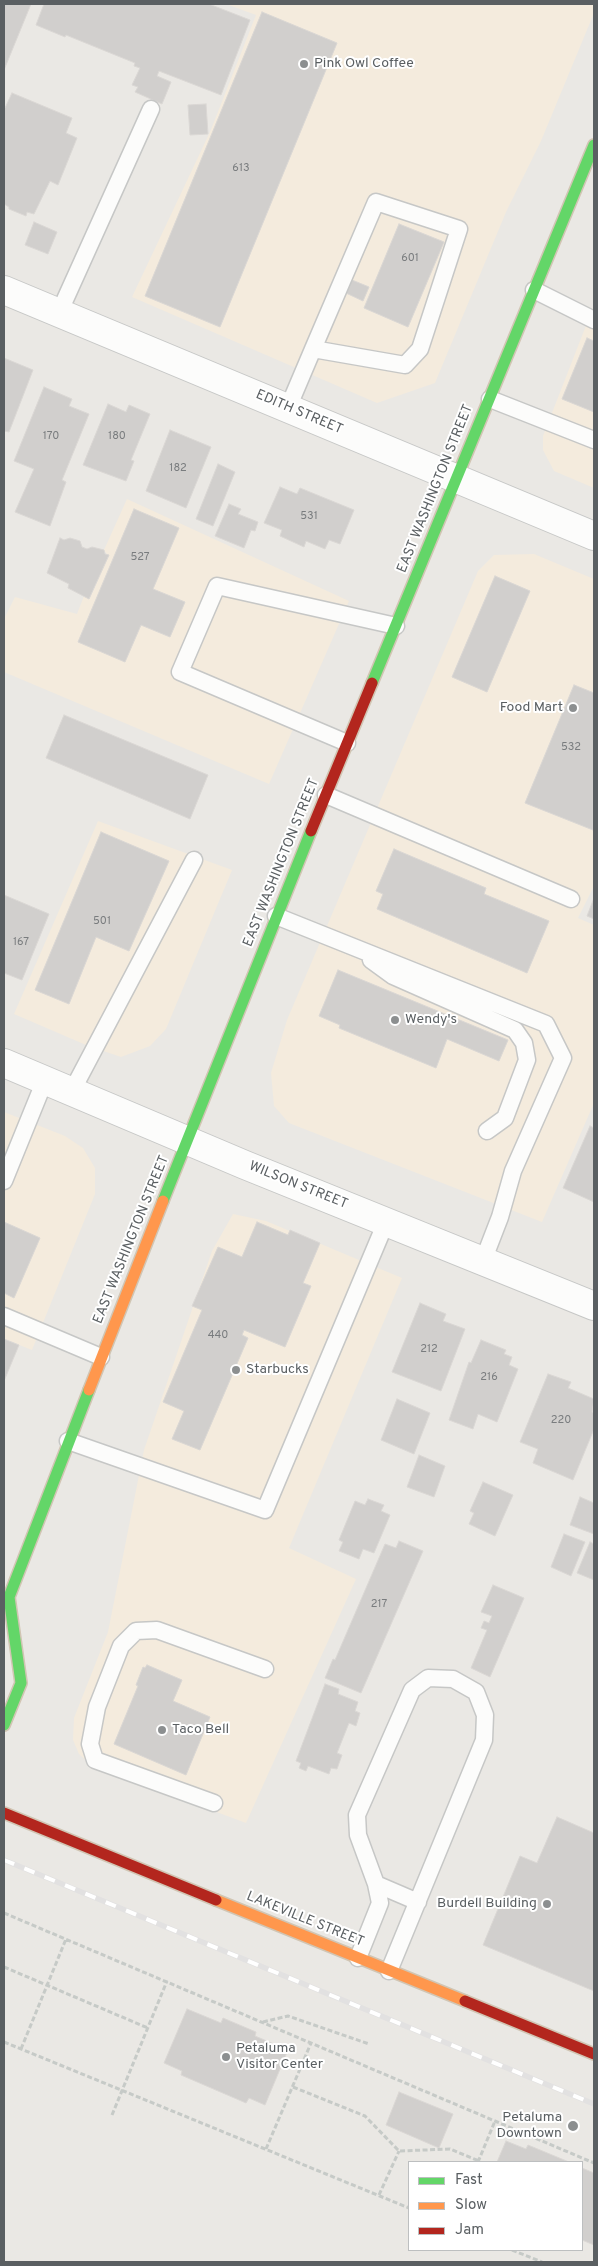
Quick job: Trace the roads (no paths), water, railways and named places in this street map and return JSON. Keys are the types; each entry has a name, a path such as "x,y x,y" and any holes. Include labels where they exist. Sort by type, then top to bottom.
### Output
{"main road":[{"name":"EAST WASHINGTON STREET","path":"4,1725 21,1683 6,1599 276,916 594,145"},
{"name":"LAKEVILLE STREET","path":"4,1813 594,2054"}],"street":[{"name":"EDITH STREET","path":"4,290 594,536"},
{"name":"WILSON STREET","path":"4,1062 187,1140 594,1306"}],"lane":[{"path":"59,313 151,109"},
{"path":"288,408 313,349 376,202 459,229 420,349 405,365 313,349"},
{"path":"534,290 594,320"},
{"path":"490,398 594,440"},
{"path":"347,743 180,672 217,586 396,626"},
{"path":"326,795 571,899"},
{"path":"72,1091 194,860"},
{"path":"276,916 546,1024 563,1058 513,1171 500,1217 483,1261"},
{"path":"353,946 393,976 515,1030 524,1043 527,1060 505,1118 487,1131"},
{"path":"4,1181 45,1080"},
{"path":"68,1441 265,1510 386,1222"},
{"path":"4,1316 101,1357"},
{"path":"214,1803 96,1760 90,1744 97,1707 121,1646 136,1631 157,1630 265,1669"},
{"path":"358,1958 380,1903 376,1884 358,1835 358,1815 412,1690 428,1678 453,1679 476,1692 485,1715 484,1740 390,1970"},
{"path":"376,1884 418,1902"}],"railway":[{"path":"4,1860 594,2104"}],"place":[{"name":"Pink Owl Coffee","path":"304,64"},
{"name":"Food Mart","path":"573,708"},
{"name":"Wendy's","path":"395,1020"},
{"name":"Starbucks","path":"236,1370"},
{"name":"Taco Bell","path":"162,1730"},
{"name":"Burdell Building","path":"547,1904"},
{"name":"Petaluma Visitor Center","path":"226,2057"},
{"name":"Petaluma Downtown","path":"573,2126"}]}
